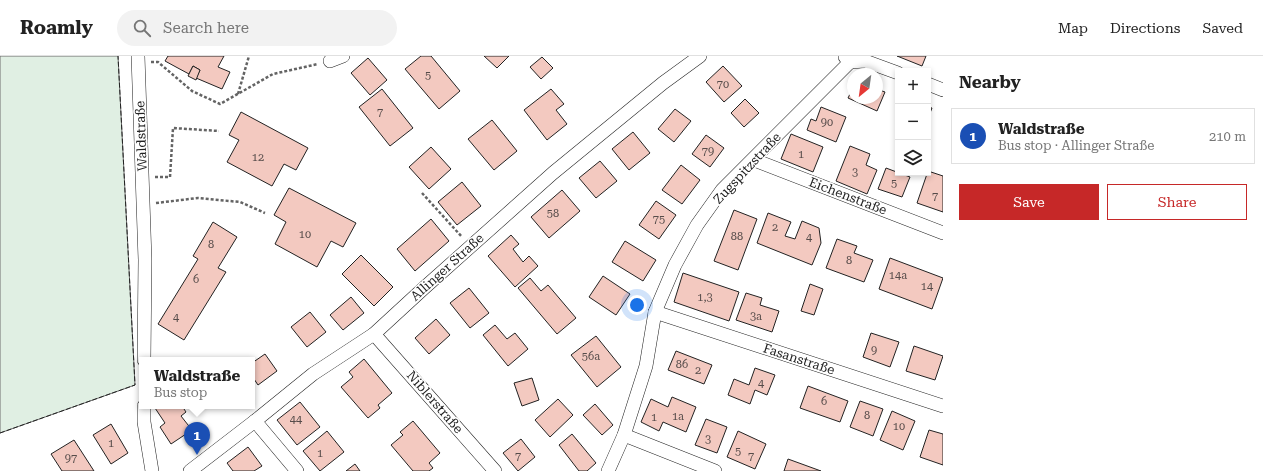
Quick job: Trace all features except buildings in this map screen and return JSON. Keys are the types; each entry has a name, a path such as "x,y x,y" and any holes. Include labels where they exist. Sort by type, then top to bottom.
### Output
{"street":[{"path":"330,61 343,56"},
{"name":"Allinger Straße","path":"190,471 313,374 374,334 470,246 553,173 700,56"},
{"name":"Waldstraße","path":"138,59 145,260 144,357"},
{"path":"847,59 865,61 895,72"},
{"name":"Zugspitzstraße","path":"608,471 624,435 646,366 655,312 675,265 697,225 722,190 754,160 847,59"},
{"path":"931,85 943,90"},
{"name":"Eichenstraße","path":"754,160 943,233"},
{"name":"Fasanstraße","path":"655,312 943,406"},
{"name":"Niblerstraße","path":"374,334 495,471"},
{"path":"144,409 144,422 152,471"},
{"path":"255,420 296,471"},
{"path":"624,435 715,471"}],"path":[{"path":"238,94 249,56"},
{"path":"138,59 158,62 192,91 220,104 273,74 330,61"},
{"path":"142,177 170,177 173,128 218,131"},
{"path":"422,193 470,246"},
{"path":"143,204 198,198 240,202 265,213"}],"green space":[{"path":"0,56 118,56 135,385 0,433"}],"fence":[{"path":"0,433 135,385 118,56"}],"place":[{"name":"Waldstraße","path":"197,455"}]}
